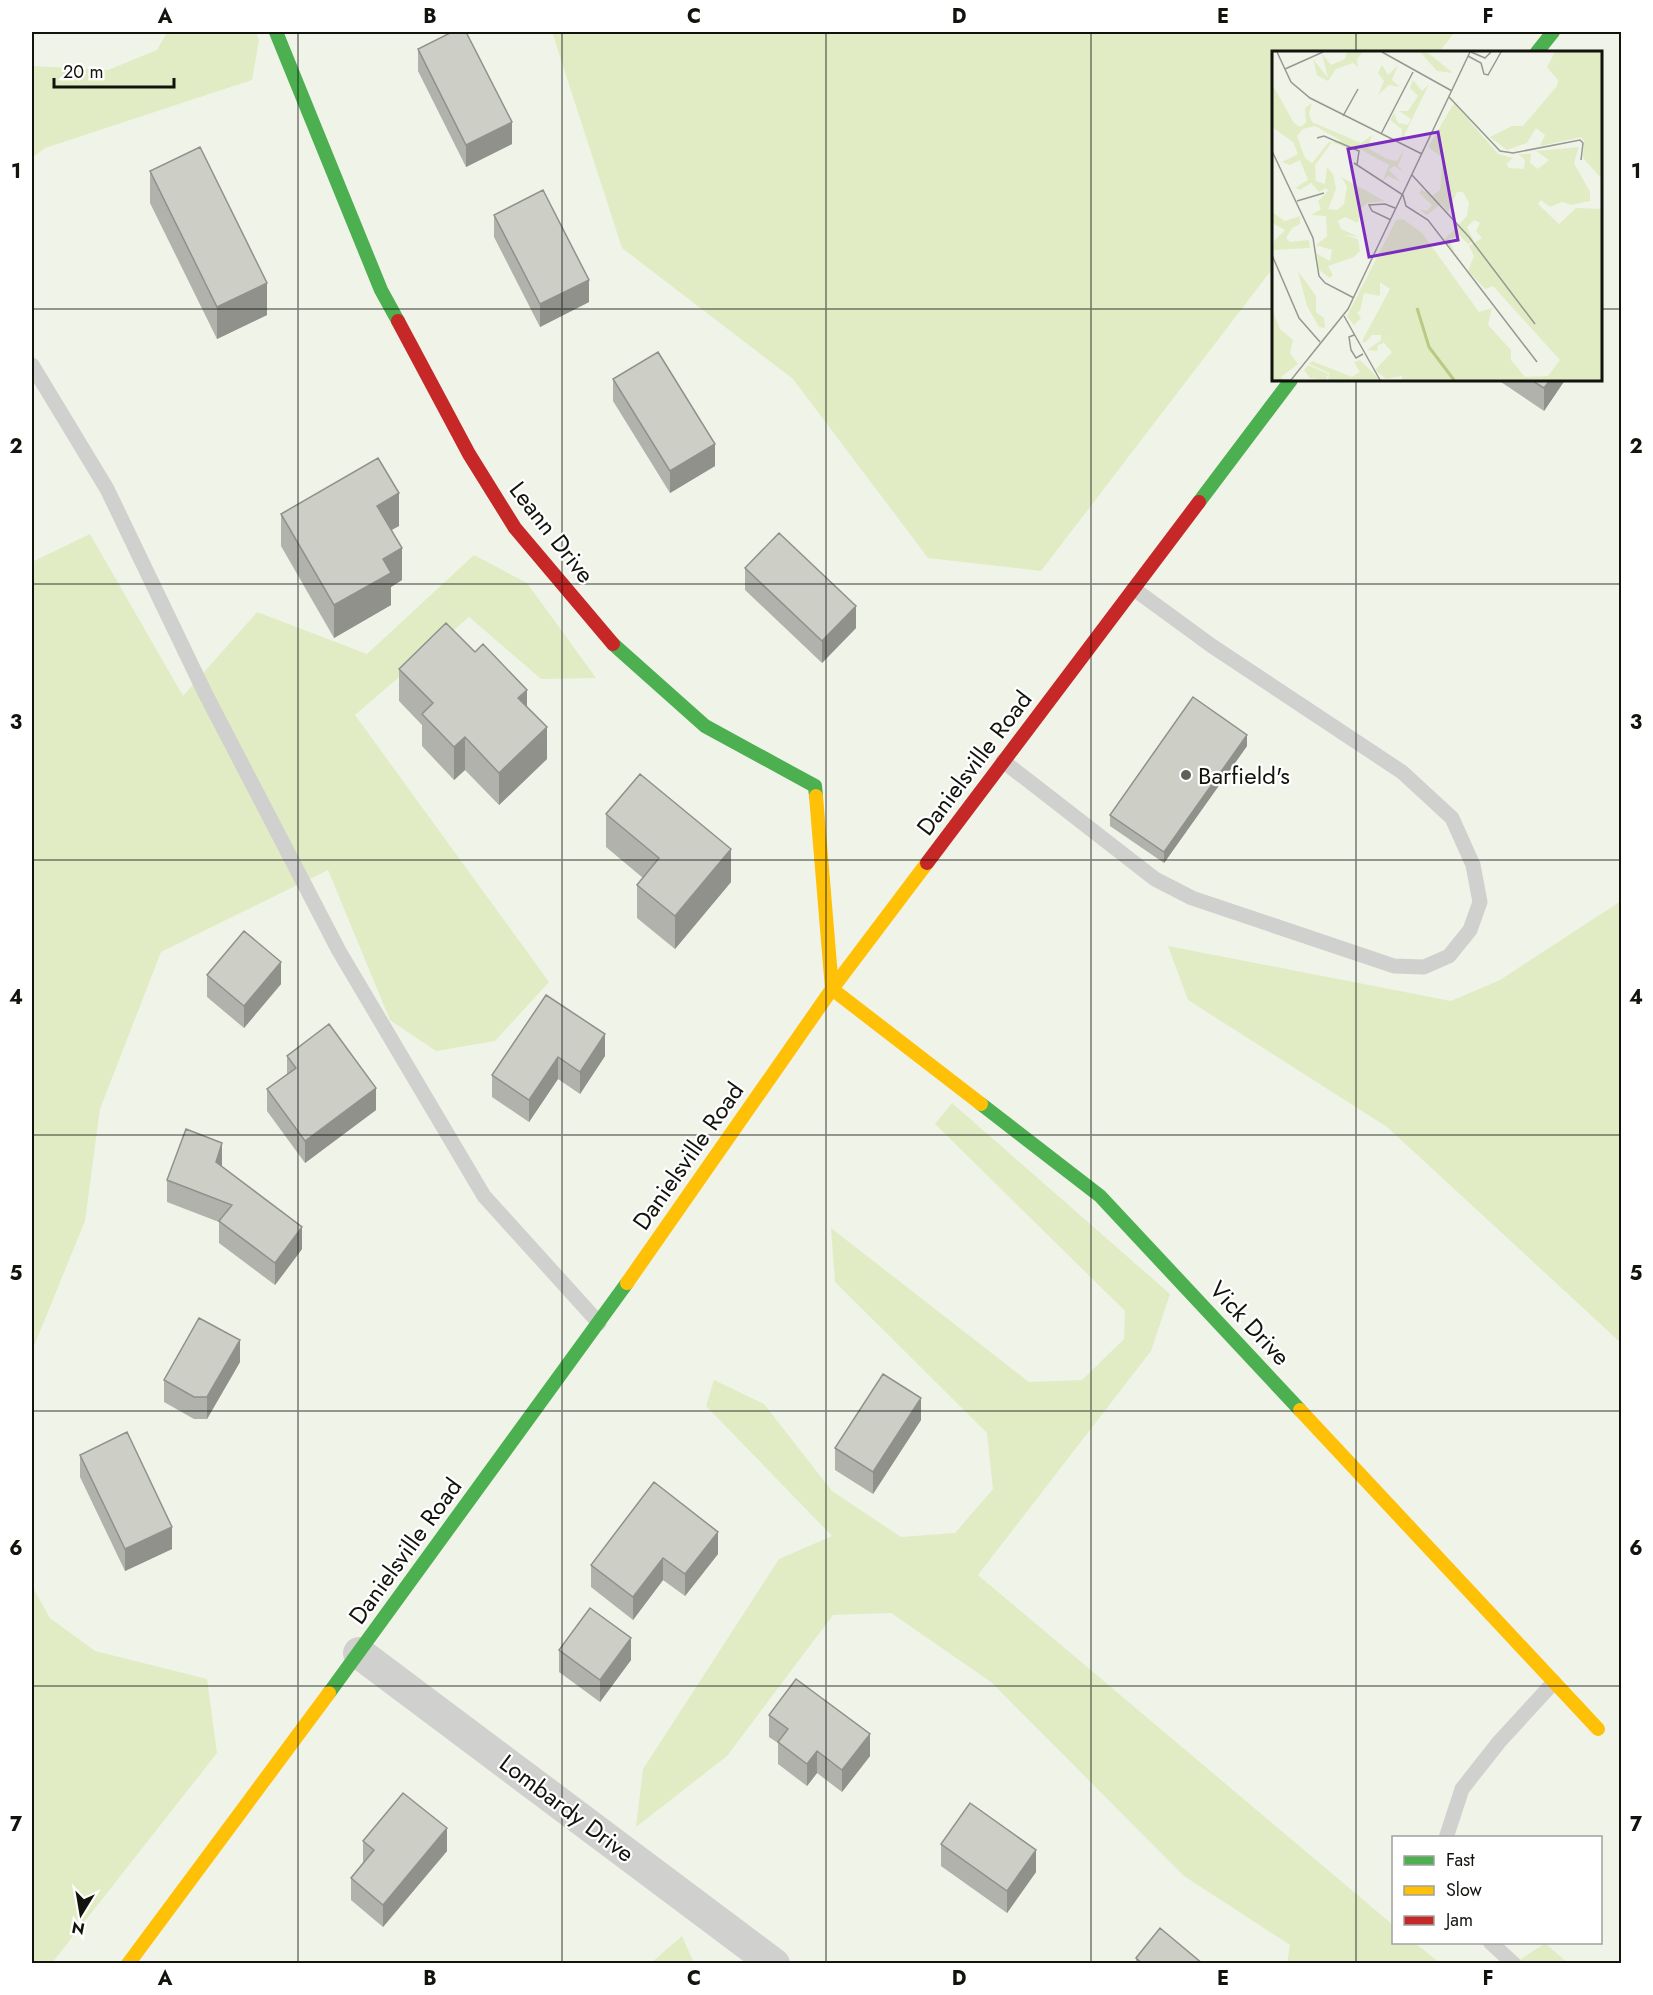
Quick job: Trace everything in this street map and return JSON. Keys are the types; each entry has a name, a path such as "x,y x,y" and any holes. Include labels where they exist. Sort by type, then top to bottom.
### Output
{"street":[{"name":"Leann Drive","path":"276,32 381,290 469,454 515,528 622,654 705,726 815,786 832,989"},
{"path":"1538,51 1553,32"},
{"name":"Danielsville Road","path":"128,1964 359,1653 599,1323 832,989 1290,381"},
{"name":"Vick Drive","path":"832,989 1100,1196 1598,1729"},
{"name":"Lombardy Drive","path":"359,1653 774,1964"}],"lane":[{"path":"32,365 107,489 205,693 357,982 484,1196 599,1323"},
{"path":"1003,761 1155,879 1192,898 1394,966 1424,967 1449,956 1470,930 1480,902 1473,865 1452,818 1402,772 1212,646 1134,588"},
{"path":"1447,1836 1462,1790 1499,1742 1554,1682"},
{"path":"1492,1944 1514,1964"}],"green space":[{"path":"167,32 256,32 259,40 252,80 45,148 32,158 32,66 108,70 157,50"},
{"path":"552,32 1455,32 1440,51 1272,51 1272,269 1041,571 928,558 793,379 622,248"},
{"path":"90,534 183,696 257,612 367,654 474,555 527,583 596,678 541,679 469,617 355,715 549,982 495,1041 436,1051 390,1020 328,870 161,952 100,1109 85,1221 32,1351 32,562"},
{"path":"1621,901 1621,1343 1387,1127 1188,1000 1168,946 1451,1001 1500,980"},
{"path":"952,1103 1170,1294 1151,1351 978,1575 1392,1924 1392,1944 1416,1944 1440,1963 1287,1963 1290,1945 1184,1876 991,1682 891,1613 833,1615 727,1756 636,1827 643,1769 779,1559 832,1536 706,1406 714,1380 764,1404 832,1491 901,1537 955,1533 993,1489 987,1433 835,1282 831,1228 1029,1382 1082,1380 1124,1339 1125,1311 935,1124"},
{"path":"32,1586 50,1618 95,1651 207,1679 217,1753 52,1963 32,1963"},
{"path":"682,1936 694,1963 651,1963"},
{"path":"1544,1944 1568,1963 1514,1964"}],"building":[{"path":"452,32 466,32 512,122 466,145 418,49"},
{"path":"200,147 267,283 217,307 150,171"},
{"path":"543,190 589,280 540,304 494,215"},
{"path":"658,352 715,444 670,471 613,379"},
{"path":"1533,381 1549,381 1544,388"},
{"path":"378,458 399,493 377,506 402,548 383,559 391,573 334,605 281,514"},
{"path":"779,533 856,606 822,641 745,568"},
{"path":"446,623 475,652 483,644 527,690 518,698 547,727 499,773 465,737 454,747 422,714 433,703 399,669"},
{"name":"Barfield's","path":"1193,697 1247,735 1164,852 1110,815"},
{"path":"640,774 731,849 675,916 637,885 659,858 606,814"},
{"path":"244,931 281,962 244,1006 207,975"},
{"path":"546,995 605,1034 580,1072 558,1057 529,1100 492,1075"},
{"path":"329,1024 376,1088 305,1141 267,1089 296,1068 287,1056"},
{"path":"186,1129 222,1143 216,1162 302,1227 275,1263 219,1221 232,1205 167,1180"},
{"path":"199,1318 240,1340 207,1397 194,1397 164,1380"},
{"path":"883,1374 921,1398 873,1472 835,1448"},
{"path":"127,1432 172,1527 125,1549 80,1455"},
{"path":"654,1482 718,1532 685,1574 663,1558 633,1597 591,1565"},
{"path":"590,1608 631,1638 600,1680 559,1650"},
{"path":"796,1679 870,1734 842,1770 817,1751 807,1764 778,1742 788,1729 769,1715"},
{"path":"403,1793 447,1828 383,1905 351,1878 374,1850 363,1841"},
{"path":"970,1803 1036,1850 1007,1891 941,1844"},
{"path":"1160,1928 1203,1964 1143,1964 1136,1958"}],"traffic: fast":[{"path":"276,32 381,290 398,321"},
{"path":"1538,51 1553,32"},
{"path":"1199,502 1290,381"},
{"path":"613,644 705,726 815,786 816,796"},
{"path":"981,1104 1100,1196 1300,1410"},
{"path":"329,1693 627,1283"}],"traffic: slow":[{"path":"816,796 832,989 981,1104"},
{"path":"627,1283 832,989 927,863"},
{"path":"1300,1410 1598,1729"},
{"path":"128,1964 329,1693"}],"traffic: jam":[{"path":"398,321 469,454 515,528 613,644"},
{"path":"927,863 1199,502"}],"place":[{"name":"Barfield's","path":"1186,775"}]}
